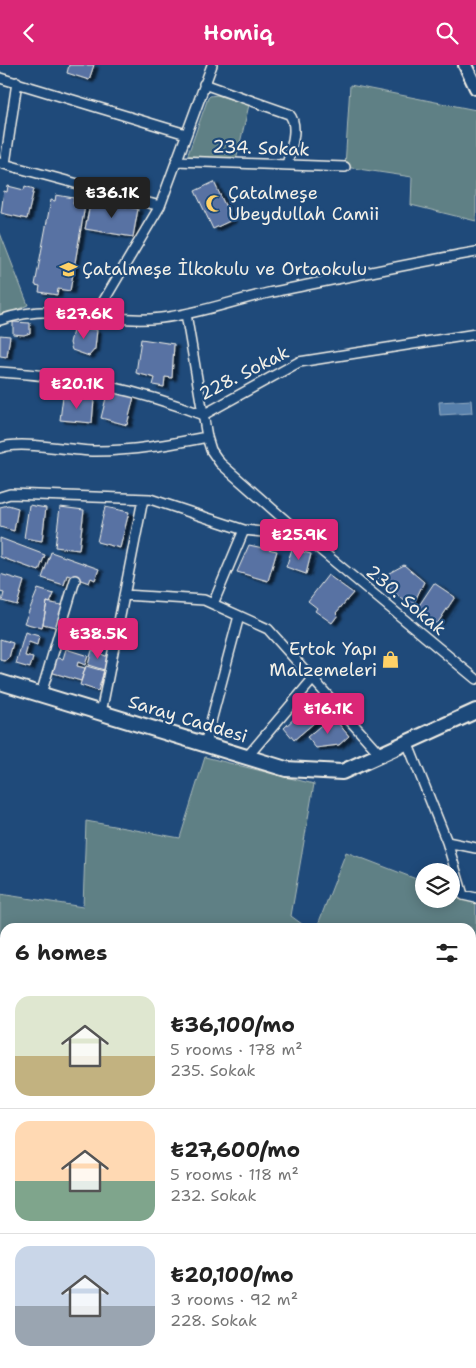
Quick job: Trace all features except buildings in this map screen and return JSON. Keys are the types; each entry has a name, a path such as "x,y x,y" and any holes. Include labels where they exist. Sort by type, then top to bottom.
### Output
{"main road":[{"path":"465,65 476,88"},
{"name":"Saray Caddesi","path":"0,682 286,769 342,772 476,711"}],"street":[{"path":"96,314 160,206 212,65"},
{"path":"0,78 186,135"},
{"path":"17,82 3,163 160,206"},
{"path":"204,84 290,114 294,126 287,165"},
{"name":"234. Sokak","path":"176,161 345,167"},
{"path":"0,320 19,313 38,311 96,314 132,319 186,314 266,294 476,252"},
{"name":"230. Sokak","path":"186,314 208,437 211,450 220,463 294,528 476,679"},
{"name":"228. Sokak","path":"0,372 89,381 180,406 203,415 299,361 476,334"},
{"path":"0,448 14,445 76,450 117,450 208,437"},
{"path":"0,497 10,494 143,499 244,530 283,534 294,528"},
{"path":"101,713 143,499"},
{"path":"213,604 244,530"},
{"path":"41,694 75,580"},
{"path":"124,595 204,600 268,629 380,754"},
{"path":"205,744 239,616"},
{"path":"247,757 313,679"},
{"path":"407,742 447,843 463,895 476,898"},
{"path":"447,843 476,848"}],"green space":[{"path":"350,85 476,110 476,221 411,205 412,177 345,167"},
{"path":"217,95 249,105 236,160 187,157 208,98"},
{"path":"0,233 28,305 0,317"},
{"path":"205,757 314,784 291,916 301,923 0,923 0,894 83,907 86,821 180,838"},
{"path":"346,852 415,879 415,908 460,908 460,896 476,902 476,923 319,923"}],"water":[{"path":"471,400 472,413 440,415 439,402"}],"place":[{"name":"Çatalmeşe Ubeydullah Camii","path":"214,203"},
{"name":"Çatalmeşe İlkokulu ve Ortaokulu","path":"68,269"},
{"name":"Ertok Yapı Malzemeleri","path":"391,659"}]}
